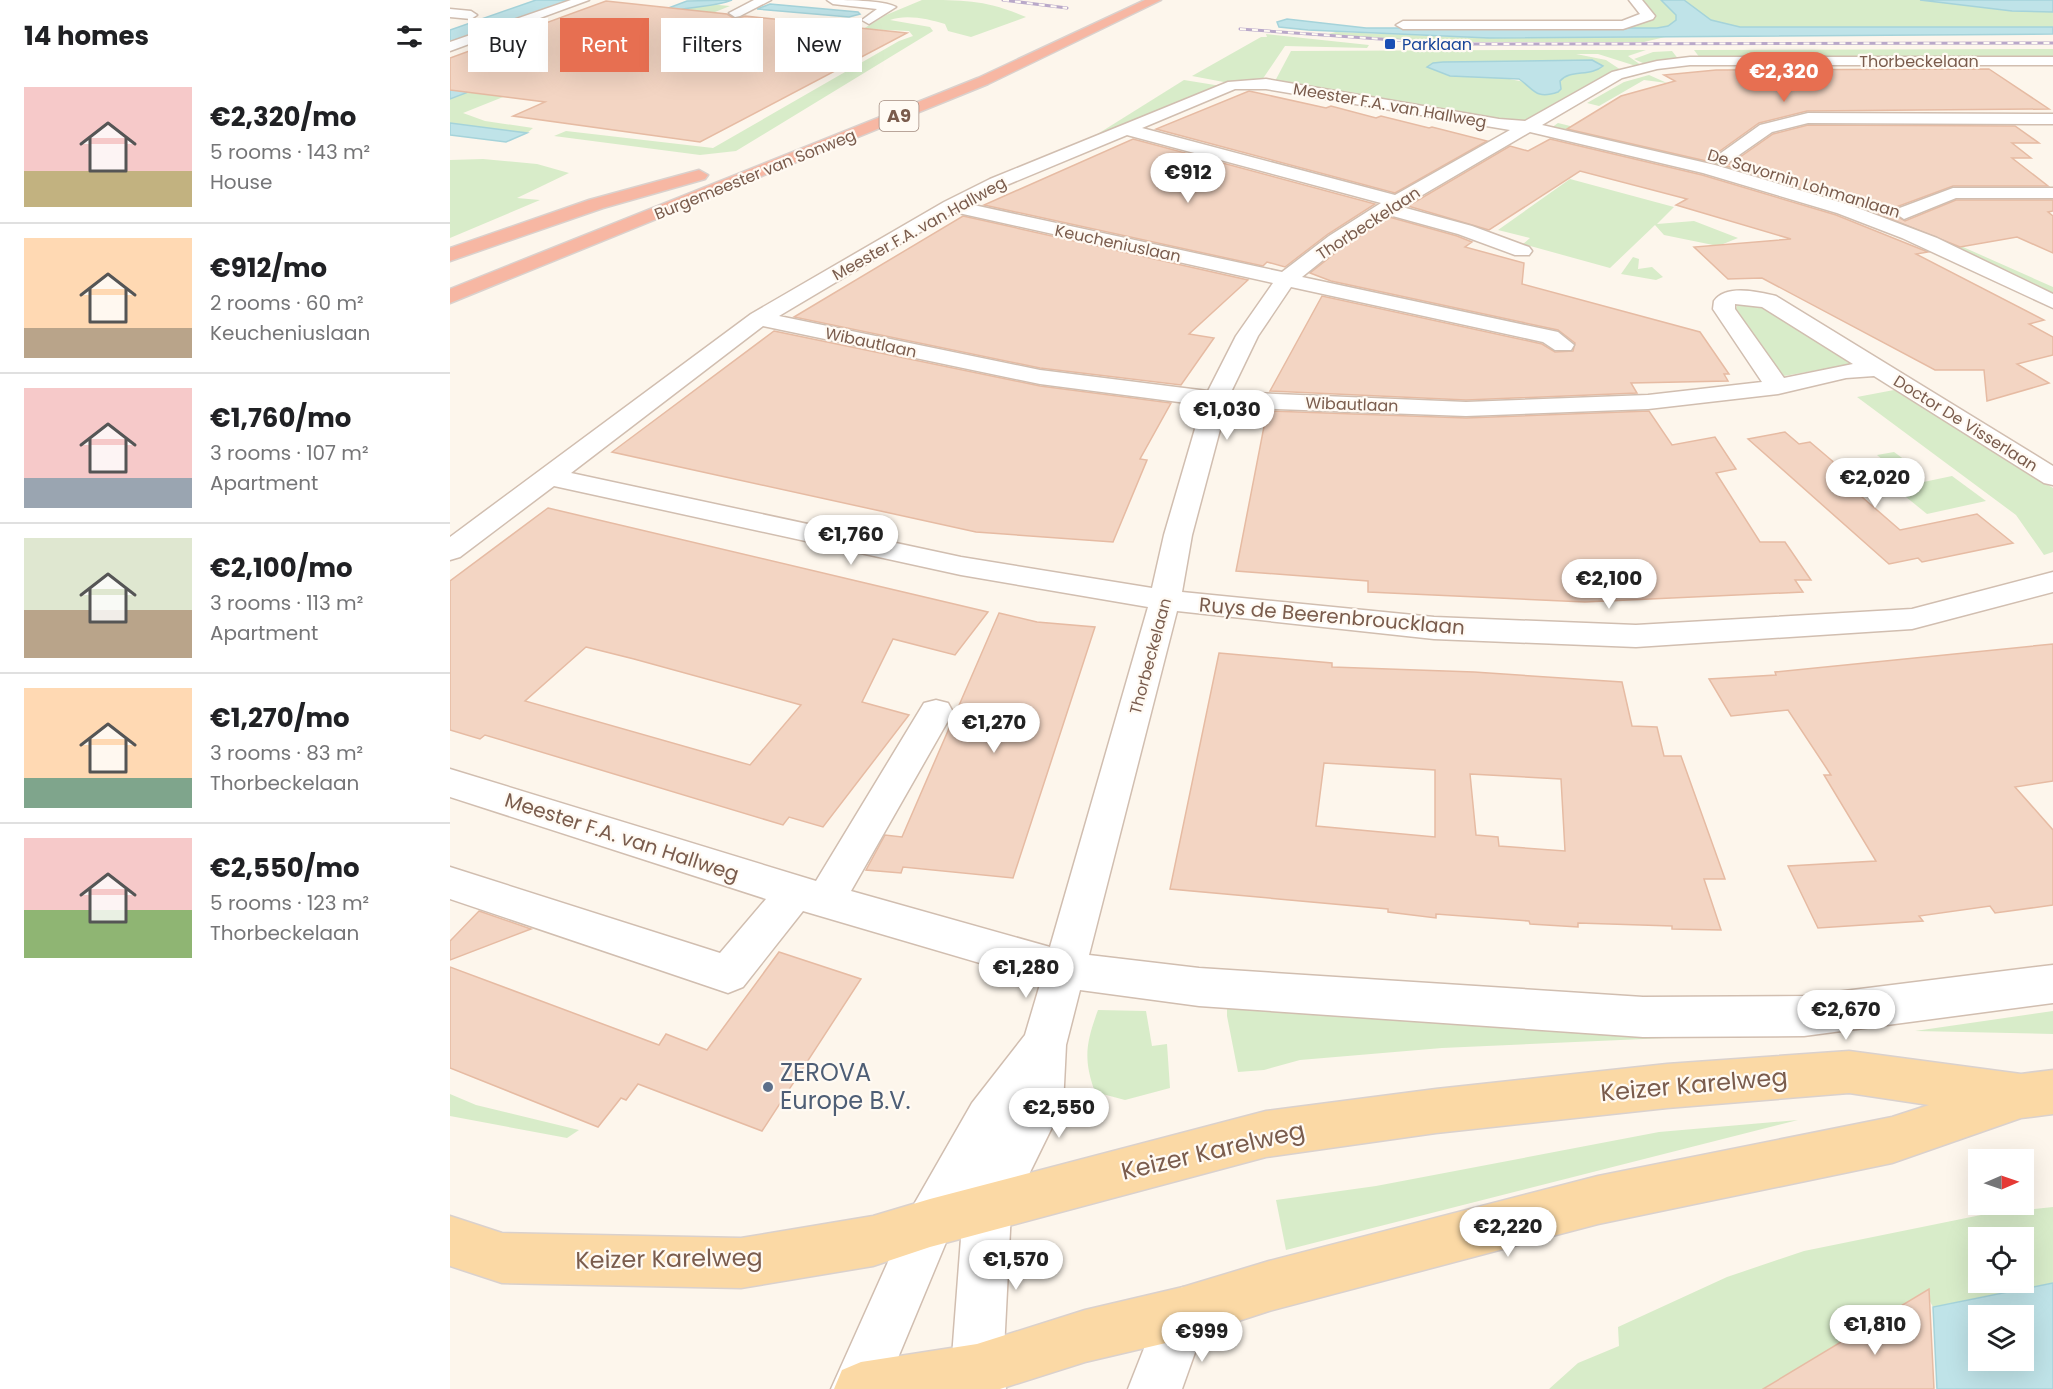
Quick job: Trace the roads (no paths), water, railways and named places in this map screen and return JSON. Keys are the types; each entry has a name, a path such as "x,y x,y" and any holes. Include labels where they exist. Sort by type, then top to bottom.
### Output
{"highway":[{"name":"Burgemeester van Sonweg","path":"450,297 983,81 1155,0"},
{"path":"1026,43 1069,25"},
{"name":"Burgemeester van Sonweg","path":"450,255 596,204 704,173 450,275"},
{"name":"A9","path":"450,316 604,246 639,220"}],"main road":[{"name":"Keizer Karelweg","path":"450,1241 502,1258 741,1263 873,1241 930,1223 1266,1134 1436,1111 1667,1086 1849,1072 2037,1094"},
{"name":"Keizer Karelweg","path":"860,1389 978,1379 1085,1336 1183,1313 1269,1286 1598,1200 1892,1140 2037,1094"}],"street":[{"path":"450,47 583,0"},
{"path":"735,13 765,0"},
{"path":"833,0 890,7 869,20"},
{"path":"1403,25 1623,25 1648,16 1635,0"},
{"path":"450,13 476,14 450,22"},
{"name":"Thorbeckelaan","path":"987,1208 1040,1105 1044,1046 1165,600 1178,535 1216,399 1247,336 1285,280 1336,240 1392,205 1617,75 1679,62 2053,61"},
{"name":"Meester F.A. van Hallweg","path":"450,551 759,319 996,183 1233,85 1251,84 1499,124 1536,121"},
{"path":"1723,158 1766,128 1808,118 2053,119"},
{"name":"De Savornin Lohmanlaan","path":"1536,121 1583,139 1717,171 1796,193 1868,218 1951,253 2053,302"},
{"name":"De Savornin Lohmanlaan","path":"1536,121 1723,158 1904,213 1956,234"},
{"path":"1125,129 1392,205 1522,251"},
{"path":"1904,213 1953,194 2053,193"},
{"name":"Keucheniuslaan","path":"951,207 1550,337 1563,345"},
{"name":"Doctor De Visserlaan","path":"1778,387 1724,309 1725,301 1732,297 1768,301 2053,477"},
{"name":"Wibautlaan","path":"759,319 1040,376 1216,399 1466,409 1648,402 1778,387 1846,371 1878,369"},
{"name":"Ruys de Beerenbroucklaan","path":"547,476 961,567 1165,600 1434,628 1636,636 1912,619 2053,582"},
{"path":"450,883 728,974 810,897 936,712"},
{"name":"Meester F.A. van Hallweg","path":"450,783 810,897 1065,970"},
{"path":"1065,970 1199,987 1643,1017 1803,1016 2053,984"},
{"name":"Thorbeckelaan","path":"860,1389 930,1223 988,1119 1044,1046"},
{"path":"978,1379 987,1208"},
{"path":"1155,1389 1183,1313"}],"water":[{"path":"536,0 574,0 523,18 484,18"},
{"path":"732,0 683,9 649,22 649,18 642,18 687,1"},
{"path":"1661,0 1684,0 1711,20 1740,27 2053,27 2053,34 1489,38 1308,30 1279,27 1277,22 1287,19 1366,28 1657,28 1668,26 1676,20 1676,15"},
{"path":"1920,0 2053,0 2053,12 2012,11"},
{"path":"770,4 860,14 849,17 757,9"},
{"path":"468,24 468,38 450,44 450,30"},
{"path":"560,49 560,57 548,61 548,53"},
{"path":"1592,60 1603,66 1592,71 1564,77 1560,81 1561,89 1558,92 1544,95 1519,79 1450,76 1427,67 1433,63 1443,62"},
{"path":"498,72 520,72 450,99 450,90"},
{"path":"450,123 527,133 506,142 450,135"},
{"path":"2053,1283 2053,1389 1937,1389 1933,1307 2003,1293 2034,1293 2034,1287"}],"railway":[{"path":"1003,0 1067,8"},
{"path":"1240,29 1451,44 2053,43"}],"place":[{"name":"Parklaan","path":"1390,44"},
{"name":"ZEROVA Europe B.V.","path":"768,1087"}]}
